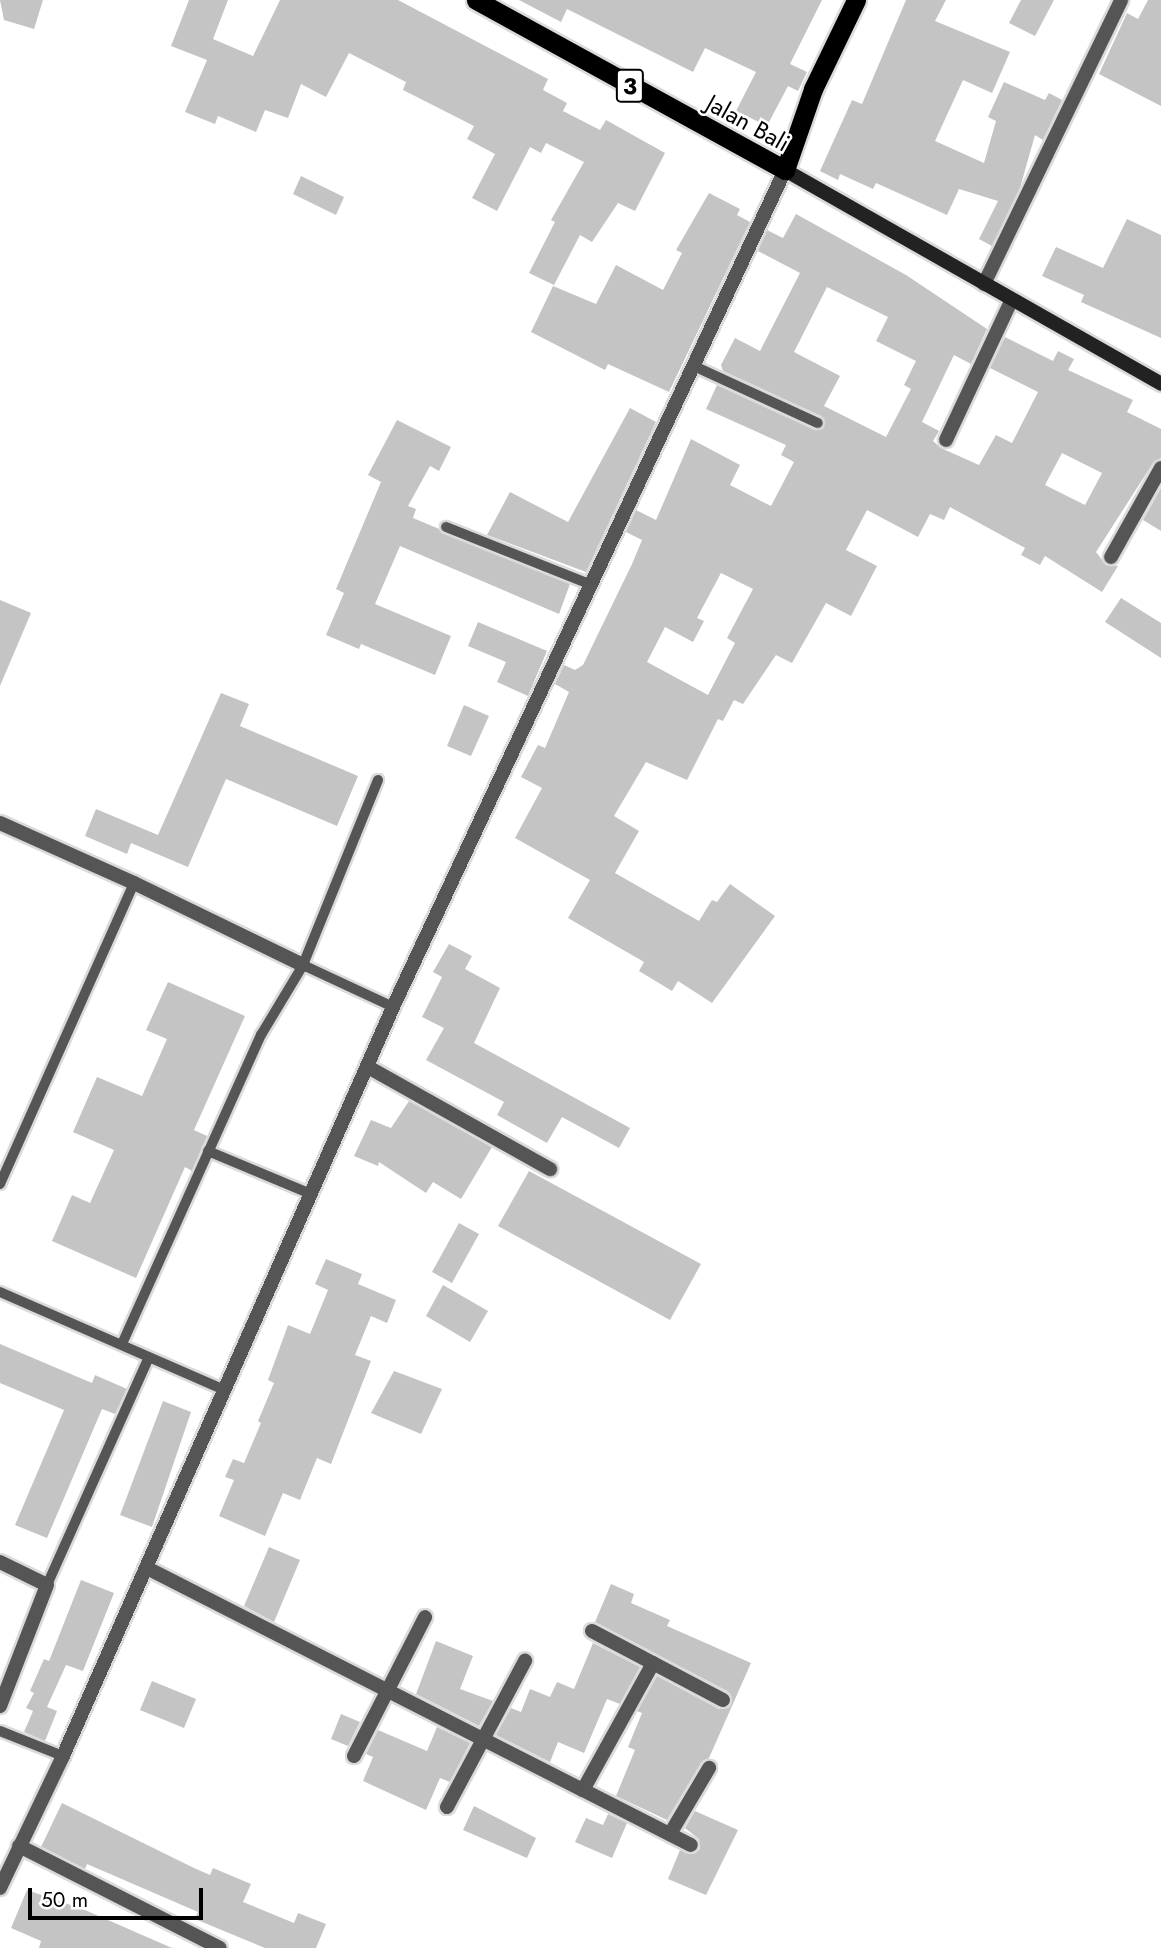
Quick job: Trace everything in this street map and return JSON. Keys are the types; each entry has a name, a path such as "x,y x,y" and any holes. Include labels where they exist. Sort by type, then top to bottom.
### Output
{"highway":[{"name":"Jalan Bali","path":"476,0 785,170"},
{"path":"785,170 813,89 856,0"}],"main road":[{"name":"Jalan Bali","path":"785,170 1161,384"}],"street":[{"path":"989,288 1121,0"},
{"path":"0,1888 63,1756 147,1568 393,1007 696,367 785,170"},
{"path":"946,440 1011,301"},
{"path":"1111,557 1161,468"},
{"path":"0,824 134,883 303,965"},
{"path":"368,1067 550,1170"},
{"path":"0,1562 47,1585 0,1706"},
{"path":"147,1568 388,1688 691,1845"},
{"path":"354,1756 425,1617"},
{"path":"592,1631 723,1700"},
{"path":"447,1807 524,1661"},
{"path":"583,1790 653,1663"},
{"path":"670,1834 709,1768"},
{"path":"19,1846 220,1948"}],"lane":[{"path":"696,367 818,423"},
{"path":"446,527 592,585"},
{"path":"122,1343 261,1035 303,965 378,780"},
{"path":"0,1184 134,883"},
{"path":"303,965 393,1007"},
{"path":"208,1151 311,1194"},
{"path":"0,1292 122,1343 148,1359 224,1390"},
{"path":"47,1585 148,1359"},
{"path":"0,1731 63,1756"}],"building":[{"path":"0,0 43,0 34,29 4,20"},
{"path":"189,0 228,0 213,39 253,56 280,0 398,0 548,79 543,90 567,103 563,111 600,130 606,120 665,153 635,211 618,203 592,242 580,235 554,285 529,273 555,222 551,220 584,162 546,143 541,153 530,147 497,211 472,198 495,154 467,139 474,126 403,90 406,82 349,53 326,97 301,84 288,118 265,110 256,132 218,116 215,124 185,112 207,60 171,46"},
{"path":"519,0 822,0 790,64 807,72 798,91 788,86 767,126 736,111 756,72 705,48 693,72 567,9 561,22"},
{"path":"906,0 946,0 935,21 1010,52 992,93 963,80 935,141 984,163 996,121 988,117 1004,82 1045,100 1049,93 1062,100 1043,140 1035,135 1020,188 992,246 979,239 998,201 959,189 947,215 876,183 873,189 840,174 838,180 820,171 852,100 862,104"},
{"path":"1021,0 1054,0 1035,36 1009,23"},
{"path":"1148,0 1161,0 1161,106 1099,74 1127,13 1138,19"},
{"path":"301,176 344,197 336,215 293,194"},
{"path":"709,193 740,209 737,215 750,222 669,392 608,364 605,370 531,332 553,286 596,304 616,265 663,290 682,253 676,250"},
{"path":"796,214 906,275 987,329 971,364 954,355 922,422 939,431 933,441 941,448 979,465 996,435 1012,443 1038,392 990,368 1005,337 1053,361 1058,351 1074,359 1068,370 1133,400 1127,412 1161,429 1161,458 1153,463 1096,552 1106,565 1118,566 1102,592 1045,556 1040,565 1021,555 1025,548 950,507 944,520 930,514 918,537 867,510 846,550 877,566 851,616 826,603 792,663 776,655 743,704 734,700 723,721 718,719 687,780 646,762 614,816 639,831 615,873 699,921 712,900 717,902 730,884 775,916 712,1003 678,981 672,991 639,971 644,962 568,918 590,880 515,838 542,788 521,777 538,745 545,748 569,692 555,684 564,665 575,670 583,665 642,540 626,532 636,510 656,520 691,439 740,465 730,485 771,506 794,462 781,455 786,445 706,409 717,385 815,430 824,427 821,416 723,371 721,365 735,338 760,351 800,273 758,251 767,230 783,238","holes":["827,287 888,317 876,341 916,361 904,385 911,389 886,437 824,406 840,376 794,352","1062,453 1102,473 1085,505 1045,485","721,573 753,589 727,638 735,643 708,695 647,662 665,627 693,642 704,621 697,618"]},
{"path":"1127,219 1161,235 1161,338 1081,302 1084,295 1042,276 1056,247 1103,268"},
{"path":"630,408 656,422 586,572 487,535 510,492 568,522"},
{"path":"397,420 451,447 439,471 430,466 408,506 416,509 413,518 570,584 559,614 400,546 375,604 451,636 435,675 361,644 359,649 326,635 344,593 336,589 381,482 368,475"},
{"path":"1161,488 1161,531 1143,520"},
{"path":"1121,598 1161,623 1161,658 1105,622"},
{"path":"0,600 31,613 0,686"},
{"path":"478,622 547,651 528,696 497,682 506,662 468,646"},
{"path":"221,693 249,704 240,726 358,776 337,826 226,779 188,867 131,843 127,854 85,836 96,809 158,835"},
{"path":"464,705 489,716 471,756 447,746"},
{"path":"449,944 472,956 465,969 500,988 474,1043 630,1128 619,1148 562,1117 547,1143 497,1115 504,1102 426,1060 444,1028 422,1017 442,977 433,972"},
{"path":"168,982 245,1016 194,1130 207,1136 192,1171 185,1167 136,1278 52,1241 72,1195 90,1203 114,1150 73,1132 97,1077 142,1096 167,1039 146,1030"},
{"path":"409,1101 492,1147 461,1199 433,1182 426,1193 379,1162 378,1166 354,1156 371,1120 391,1128"},
{"path":"529,1171 701,1264 670,1320 498,1226"},
{"path":"459,1223 479,1234 452,1283 432,1272"},
{"path":"326,1259 362,1274 358,1284 396,1300 387,1323 371,1316 355,1355 371,1361 331,1464 317,1458 300,1500 283,1493 265,1536 219,1516 234,1480 225,1477 233,1459 244,1463 261,1423 258,1421 274,1383 268,1380 288,1325 310,1334 328,1290 315,1284"},
{"path":"443,1285 488,1311 470,1342 426,1316"},
{"path":"0,1344 92,1383 95,1375 127,1389 115,1414 102,1409 47,1538 15,1525 64,1410 0,1383"},
{"path":"394,1371 442,1389 421,1434 371,1413"},
{"path":"163,1401 191,1412 152,1527 120,1515"},
{"path":"269,1547 300,1560 274,1622 244,1606"},
{"path":"81,1580 114,1593 83,1671 66,1665 47,1707 57,1711 45,1741 24,1732 33,1711 26,1708 34,1693 30,1691 44,1659 49,1661"},
{"path":"611,1584 634,1594 631,1603 670,1620 667,1626 751,1663 709,1758 701,1763 667,1820 616,1796 635,1750 628,1747 642,1713 637,1711 657,1676 719,1709 729,1708 732,1699 727,1691 595,1622"},
{"path":"436,1641 473,1656 460,1689 493,1701 479,1726 416,1694"},
{"path":"593,1643 640,1667 620,1704 607,1699 584,1753 558,1742 550,1762 496,1735 511,1708 521,1712 530,1689 550,1697 557,1682 574,1689"},
{"path":"152,1681 196,1699 184,1728 140,1710"},
{"path":"341,1714 360,1722 348,1746 331,1739"},
{"path":"437,1727 470,1743 450,1782 440,1778 426,1810 363,1781 373,1757 366,1754 378,1730 427,1751"},
{"path":"62,1803 210,1875 213,1868 251,1884 243,1902 294,1923 298,1913 326,1924 316,1948 265,1948 195,1919 198,1912 87,1864 85,1869 41,1847"},
{"path":"474,1806 536,1838 527,1858 463,1830"},
{"path":"695,1811 738,1830 706,1895 668,1879 680,1850 692,1854 700,1849 699,1839 685,1828"},
{"path":"608,1814 627,1823 612,1858 575,1842 586,1818 603,1825"},
{"path":"27,1890 85,1910 172,1948 39,1948 41,1941 11,1928"}]}
